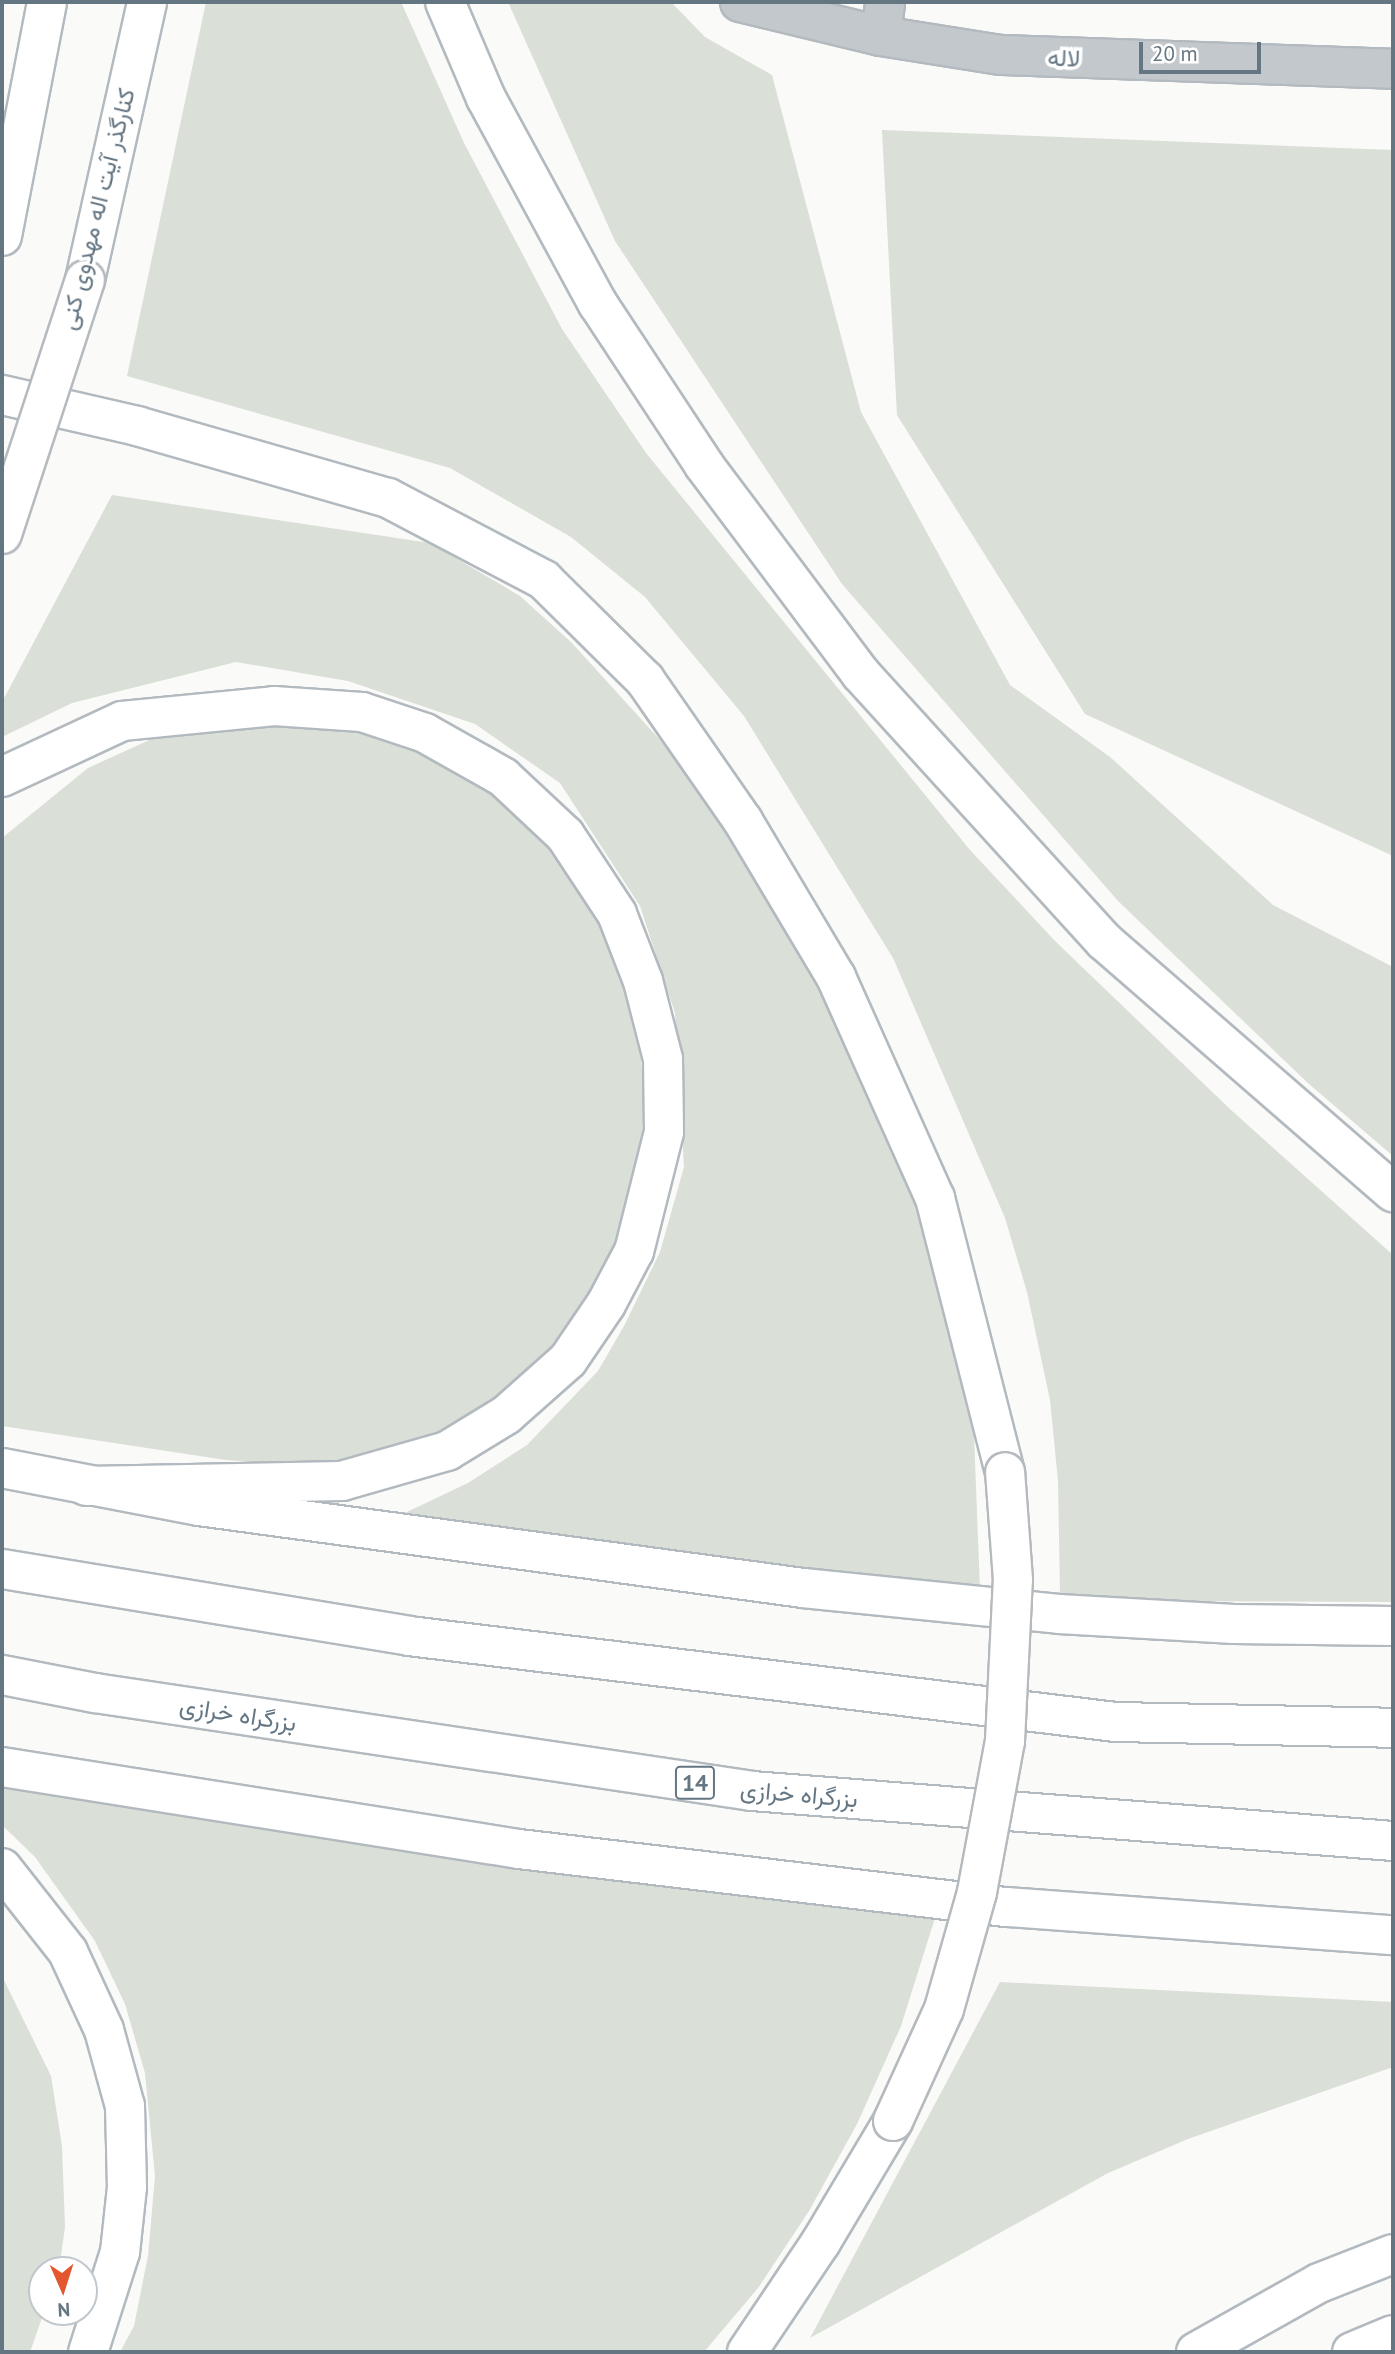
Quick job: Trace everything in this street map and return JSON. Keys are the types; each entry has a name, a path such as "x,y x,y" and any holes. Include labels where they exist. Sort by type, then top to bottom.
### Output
{"main road":[{"path":"6,223 47,2"},
{"name":"کنارگذر آیت اله مهدوی کنی","path":"2,534 85,279 147,2"},
{"path":"445,2 486,98 598,304 704,465 861,674 1104,941 1393,1192"},
{"path":"2,395 137,426 388,498 544,580 645,680 743,821 836,977 935,1198 1005,1472 1013,1580 1005,1741 977,1892 944,2009 893,2121 821,2242 747,2352"},
{"path":"2,777 122,720 274,706 362,712 425,733 503,777 565,835 617,914 643,981 663,1059 664,1132 653,1191 634,1251 568,1360 506,1415 447,1451 342,1481 86,1486"},
{"path":"2,1468 86,1486 506,1551 803,1588 1059,1614 1234,1624 1393,1626"},
{"path":"2,1569 409,1636 1116,1722 1393,1728"},
{"name":"بزرگراه خرازی","path":"2,1675 95,1693 752,1791 1393,1841"},
{"path":"2,1767 519,1849 1008,1907 1393,1935"},
{"path":"2,1868 68,1952 104,2030 125,2106 127,2187 120,2252 88,2352"},
{"path":"1196,2352 1319,2283 1393,2254"},
{"path":"1352,2352 1393,2335"}],"street":[{"name":"لاله","path":"740,2 883,19 1001,55 1393,69"}],"shaded area":[{"path":"206,2 401,2 464,143 562,329 646,453 970,850 1056,942 1231,1110 1393,1255 1393,1602 1146,1601 1060,1593 1058,1481 1050,1400 1027,1292 1005,1218 893,958 744,716 645,597 571,537 450,468 127,376"},
{"path":"508,2 671,2 705,37 772,75 861,412 1010,685 1110,757 1273,905 1393,967 1393,1156 1309,1084 1118,901 842,584 615,241"},
{"path":"882,130 1393,150 1393,856 1085,714 897,415"},
{"path":"112,495 430,543 520,596 572,643 680,762 741,851 874,1090 938,1262 973,1408 980,1591 388,1521 468,1483 527,1445 598,1371 624,1326 660,1252 684,1167 675,1013 640,906 560,783 475,724 348,681 236,662 72,703 2,737 2,702"},
{"path":"251,719 335,726 414,746 489,785 574,872 606,927 636,1015 646,1106 635,1180 616,1243 574,1325 513,1392 445,1436 322,1467 226,1460 2,1426 2,838 88,768 158,736"},
{"path":"2,1784 432,1856 935,1918 901,2026 857,2124 809,2211 758,2288 704,2352 120,2352 134,2326 148,2256 155,2176 145,2073 125,2004 95,1941 35,1857 2,1825"},
{"path":"2,1976 51,2076 62,2146 65,2227 61,2256 28,2256 28,2326 39,2326 30,2352 2,2352"},
{"path":"1000,1982 1393,2002 1393,2067 1188,2139 1108,2173 810,2338"}]}
